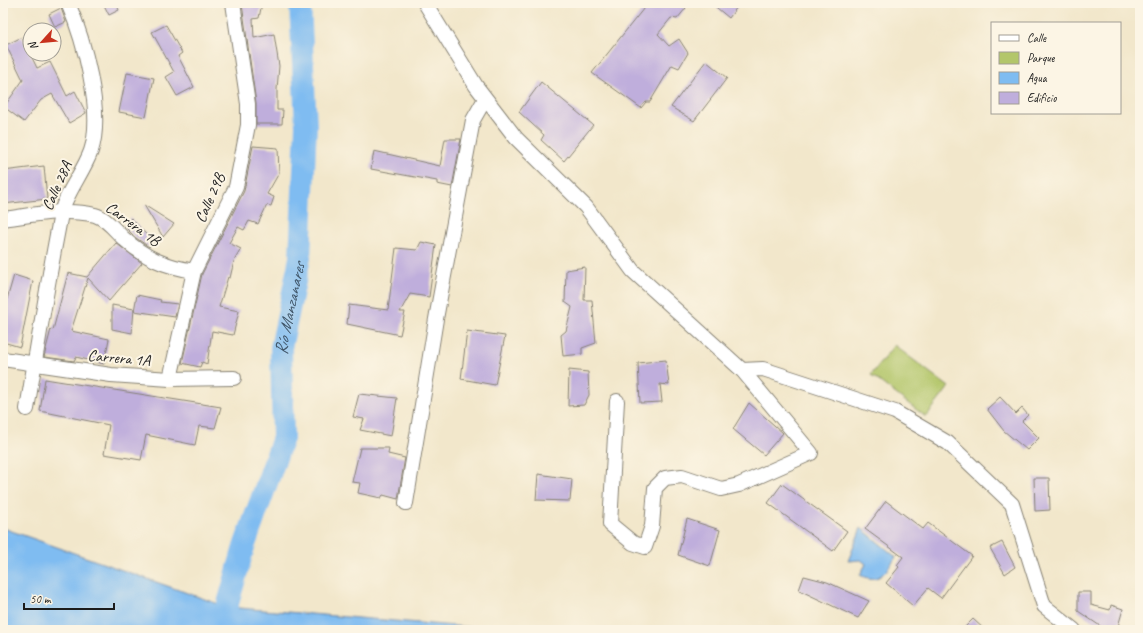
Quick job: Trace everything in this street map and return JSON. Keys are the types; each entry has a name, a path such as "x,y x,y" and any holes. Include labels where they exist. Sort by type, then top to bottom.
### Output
{"street":[{"name":"Calle 28A","path":"27,409 61,212 86,164 92,149 94,101 89,70 68,3"},
{"name":"Calle 29B","path":"170,379 194,271 236,187 248,125 248,104 233,3"},
{"path":"425,3 485,99 516,138 586,207 633,271 742,370 811,453 739,485 721,489 682,476 665,478 655,488 652,526 645,547 633,543 610,524 617,401"},
{"path":"406,503 436,319 473,120 485,99"},
{"name":"Carrera 1B","path":"3,219 61,212 96,215 110,224 124,238 150,258 166,266 194,271"},
{"name":"Carrera 1A","path":"3,359 111,376 170,379 234,378"},
{"path":"742,370 763,369 895,412 948,443 1012,504 1044,606 1074,630"}],"green space":[{"path":"894,345 949,387 926,417 871,375"}],"water":[{"path":"3,528 227,607 503,630 3,630"},
{"path":"861,528 896,557 882,575 878,577 867,578 860,575 866,564 861,560 848,561"}],"building":[{"path":"103,3 116,3 119,10 109,15"},
{"path":"262,3 259,18 253,19 254,38 274,34 279,66 277,110 283,110 282,124 256,124 256,103 242,4"},
{"path":"648,3 680,3 686,8 677,19 671,18 658,34 669,46 679,39 688,53 679,68 672,65 650,102 646,102 641,108 592,73"},
{"path":"711,3 740,3 729,18"},
{"path":"61,8 66,22 62,24 62,22 53,22 49,14"},
{"path":"166,25 182,53 178,56 194,87 177,96 166,77 174,72 152,32"},
{"path":"22,37 22,62 34,62 37,68 50,62 67,96 75,91 86,113 69,123 52,94 41,100 24,122 4,107 23,80 6,45"},
{"path":"706,61 727,78 694,121 671,107"},
{"path":"127,73 154,78 146,117 119,112"},
{"path":"541,82 593,125 564,161 541,140 544,135 519,112"},
{"path":"445,139 461,139 452,187 437,184 437,181 371,169 374,151 440,166"},
{"path":"253,146 278,148 279,173 267,194 274,197 271,206 267,205 258,224 249,221 244,230 238,227 229,243 241,249 234,261 230,278 228,277 219,307 239,311 233,335 212,331 207,364 202,362 200,367 182,363 202,274 244,191"},
{"path":"44,166 47,199 3,204 3,171"},
{"path":"144,205 174,224 163,237"},
{"path":"131,218 154,243 149,247 136,238 124,226"},
{"path":"421,242 436,245 429,297 410,294 400,312 405,312 400,335 347,324 349,305 388,310 396,248 417,250"},
{"path":"116,243 142,263 109,301 88,278 71,331 109,339 104,364 76,357 74,361 44,357 51,329 53,330 68,273 87,277"},
{"path":"585,267 584,300 592,300 596,343 582,348 582,354 563,356 561,335 566,331 572,307 565,302 566,270"},
{"path":"14,275 33,281 20,347 3,342 3,313"},
{"path":"137,295 161,300 160,302 178,304 175,317 134,311"},
{"path":"112,305 134,309 132,333 112,329"},
{"path":"467,331 505,336 495,385 461,379"},
{"path":"666,360 669,385 660,384 662,402 640,403 638,363"},
{"path":"569,370 588,372 589,395 584,405 568,406"},
{"path":"45,379 221,407 215,428 199,426 195,445 146,435 141,460 104,454 109,425 40,411"},
{"path":"359,394 397,398 391,436 360,430 364,419 353,417"},
{"path":"1000,397 1016,414 1022,408 1028,415 1022,421 1039,438 1027,450 1004,431 987,409"},
{"path":"749,403 783,433 764,455 733,429"},
{"path":"360,448 389,448 388,454 405,458 398,499 383,495 381,498 358,493 360,483 352,482"},
{"path":"538,474 572,479 570,501 536,500"},
{"path":"1034,478 1049,478 1050,510 1035,511"},
{"path":"782,484 847,531 833,551 768,503"},
{"path":"886,501 923,529 928,523 972,556 941,598 928,588 913,606 886,583 899,567 897,565 903,557 865,529"},
{"path":"687,519 720,530 710,566 678,555"},
{"path":"1002,542 1015,567 1005,574 990,548"},
{"path":"804,576 827,582 869,601 858,618 799,590"},
{"path":"1078,592 1091,592 1091,605 1110,610 1111,605 1123,609 1117,630 1106,630 1078,611"},
{"path":"973,619 985,630 962,630"}],"waterway":[{"name":"Río Manzanares","path":"227,607 244,547 283,438 281,348 300,258 306,126 300,3"}]}
